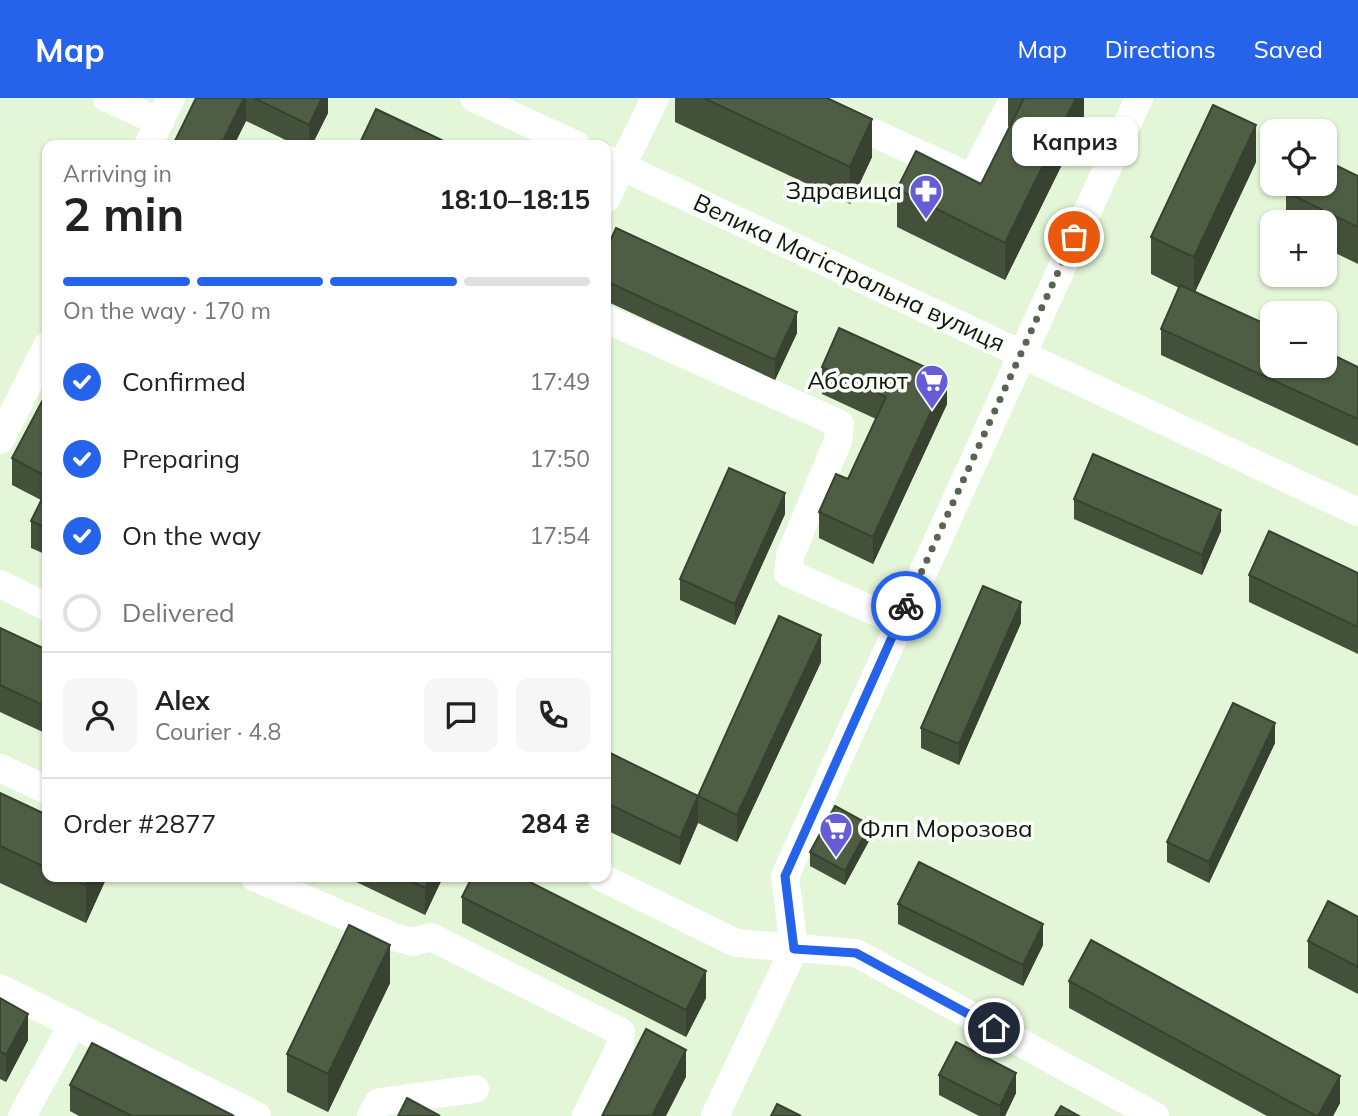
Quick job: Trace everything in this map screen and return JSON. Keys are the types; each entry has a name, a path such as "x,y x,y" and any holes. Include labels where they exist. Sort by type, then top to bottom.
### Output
{"street":[{"path":"107,98 160,122"},
{"path":"474,98 565,140"},
{"path":"613,163 655,98"},
{"path":"797,98 972,178 1014,98"},
{"path":"715,1116 794,949 785,876 1020,353 1139,98"},
{"name":"Велика Магістральна вулиця","path":"613,163 1358,512"},
{"path":"611,321 840,424 838,440 790,556 788,573 899,622"},
{"path":"0,440 42,356"},
{"path":"0,584 42,605"},
{"path":"0,768 42,788"},
{"path":"266,882 394,937 413,942 431,937 621,1032 619,1049 586,1116"},
{"path":"611,882 736,943 856,953 1155,1116"},
{"path":"0,988 257,1116"},
{"path":"22,1116 73,1024"},
{"path":"371,1116 379,1102 475,1089"}],"building":[{"path":"196,98 244,98 223,140 175,140"},
{"path":"254,98 322,98 309,125"},
{"path":"704,98 827,98 872,119 850,167"},
{"path":"1024,98 1076,98 1005,243 897,189 916,151 981,184"},
{"path":"1213,105 1256,125 1194,257 1151,237"},
{"path":"376,109 441,140 361,140"},
{"path":"1337,166 1358,176 1358,227 1337,217 1337,210 1323,210 1294,196 1337,196"},
{"path":"616,228 797,312 775,360 611,283 611,239"},
{"path":"1180,285 1260,322 1260,374 1161,329"},
{"path":"839,328 947,377 873,537 819,512 836,474 848,479 886,397 822,367"},
{"path":"1337,357 1358,367 1358,419 1268,378 1337,378"},
{"path":"42,401 42,474 12,458"},
{"path":"1093,454 1221,510 1202,555 1074,499"},
{"path":"729,468 785,493 735,604 680,579"},
{"path":"42,499 42,526 31,521"},
{"path":"1269,531 1358,573 1358,627 1249,575"},
{"path":"983,586 1021,602 959,744 921,728"},
{"path":"779,616 821,635 737,815 698,796"},
{"path":"0,628 42,648 42,705 0,685"},
{"path":"1233,703 1275,723 1209,862 1167,842"},
{"path":"611,753 698,796 680,838 611,805"},
{"path":"0,793 42,813 42,866 0,846"},
{"path":"835,806 870,825 845,871 810,852"},
{"path":"919,862 1043,924 1023,965 898,904"},
{"path":"412,882 428,882 425,888"},
{"path":"470,882 530,882 706,971 686,1010 462,897"},
{"path":"1328,901 1358,917 1358,967 1308,941"},
{"path":"349,925 390,945 328,1074 287,1054"},
{"path":"1091,940 1340,1076 1318,1116 1069,981"},
{"path":"0,998 28,1014 6,1055 0,1052"},
{"path":"646,1029 686,1050 652,1116 602,1116"},
{"path":"956,1042 1016,1073 1000,1106 939,1075"},
{"path":"92,1043 234,1116 132,1116 70,1085"},
{"path":"407,1098 440,1116 398,1116"},
{"path":"777,1104 801,1116 771,1116"},
{"path":"1061,1106 1079,1116 1055,1116"}],"way so far":[{"path":"906,606 1074,237"}],"place":[{"name":"Здравица","path":"926,221"},
{"name":"Каприз","path":"1074,237"},
{"name":"Абсолют","path":"932,411"},
{"name":"Флп Морозова","path":"836,859"}],"route":[{"path":"906,606 785,876 794,949 856,953 994,1028"}]}
